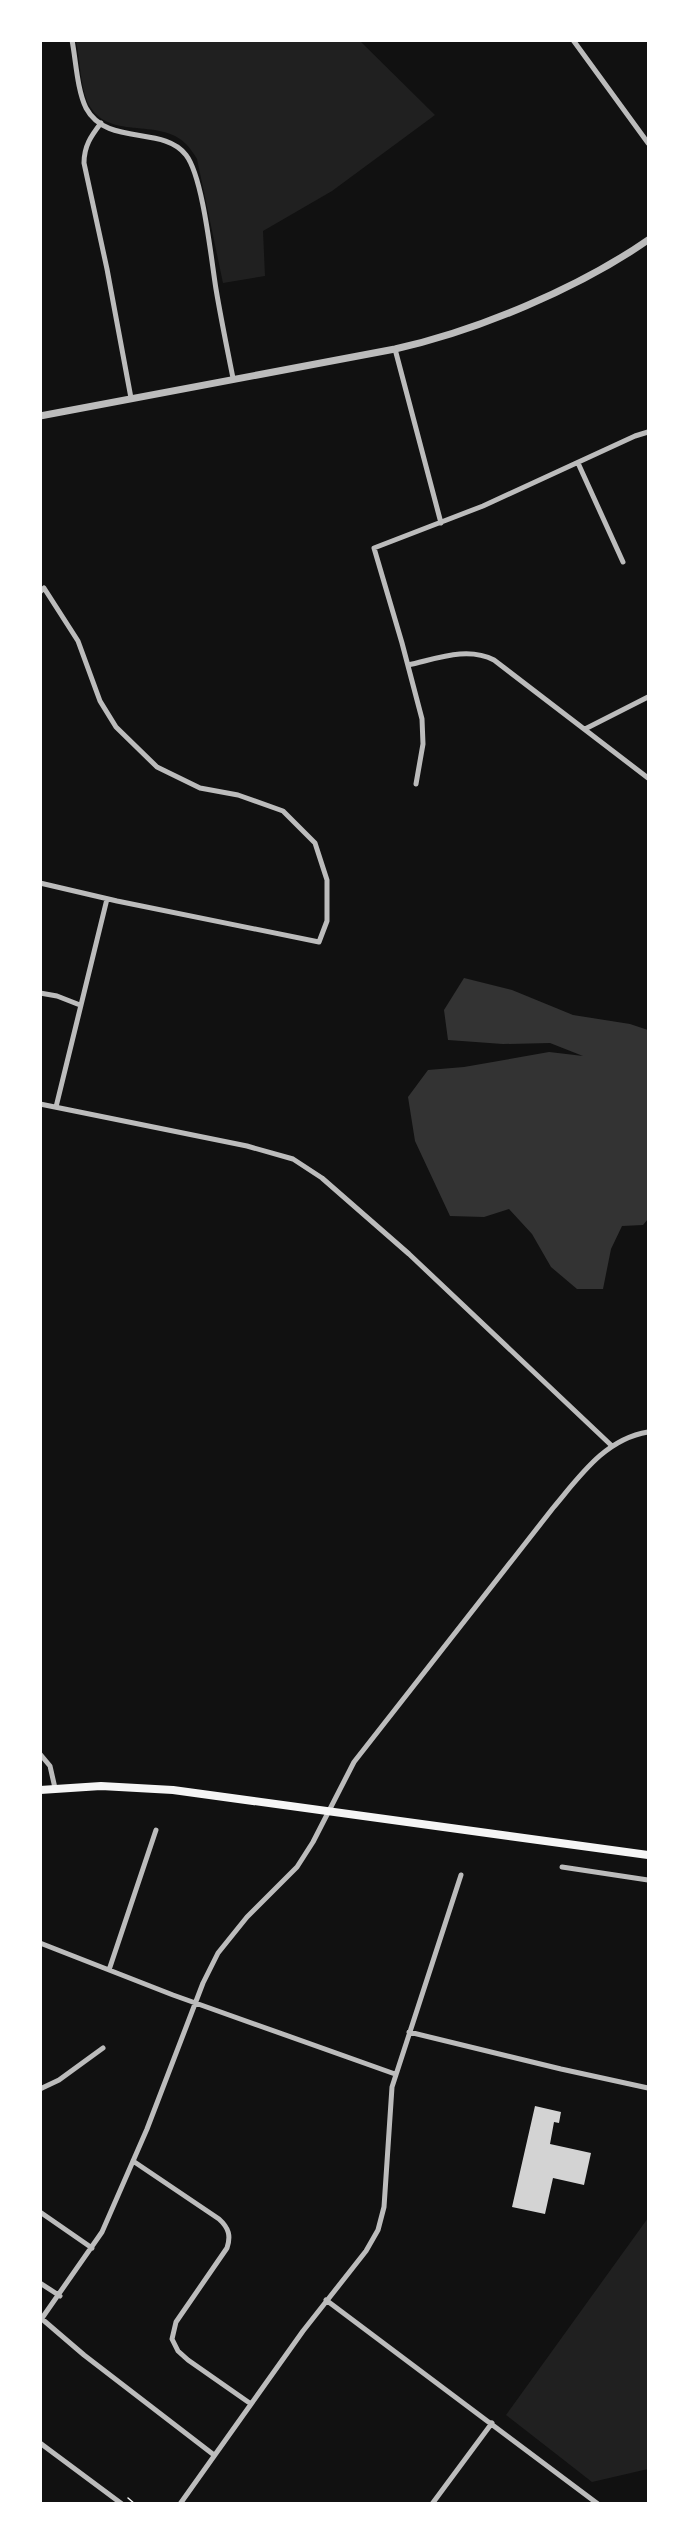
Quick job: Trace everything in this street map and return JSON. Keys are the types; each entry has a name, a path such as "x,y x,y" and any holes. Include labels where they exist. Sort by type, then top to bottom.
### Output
{"main road":[{"path":"40,1790 101,1786 153,1789 648,1855"}],"street":[{"path":"72,40 85,104 92,115 101,123 122,133 168,142 182,150 190,163 202,211 232,378"},
{"path":"573,40 648,143"},
{"path":"101,123 88,141 84,152 84,163 107,269 130,398"},
{"path":"40,416 395,349 468,328 574,284 603,269 648,240"},
{"path":"395,349 441,523"},
{"path":"416,784 423,732 408,665 374,548 441,523 648,432"},
{"path":"578,463 623,562"},
{"path":"40,582 43,590 78,641 100,701 116,727 157,767 200,788 238,795 283,811 315,843 327,880 327,921 319,942 40,883"},
{"path":"408,665 459,654 483,654 494,660 648,778"},
{"path":"585,729 648,697"},
{"path":"56,1107 107,899"},
{"path":"40,993 57,996 80,1005"},
{"path":"40,1104 247,1146 279,1154 306,1166 362,1210 612,1446"},
{"path":"214,2455 41,2320 92,2248 116,2203 195,2003 211,1965 226,1941 297,1867 313,1842 354,1762 581,1475 612,1446 648,1432"},
{"path":"40,1755 50,1766 55,1788"},
{"path":"109,1970 156,1830"},
{"path":"562,1867 648,1880"},
{"path":"180,2504 326,2300 366,2251 381,2222 390,2103 395,2074 461,1875"},
{"path":"40,1943 195,2003 395,2074"},
{"path":"409,2032 648,2088"},
{"path":"40,2089 58,2080 103,2048"},
{"path":"133,2160 219,2219 229,2233 227,2248 176,2322 172,2339 178,2350 188,2360 250,2404"},
{"path":"40,2212 92,2248"},
{"path":"40,2283 60,2296"},
{"path":"326,2300 598,2504"},
{"path":"432,2504 492,2423"},
{"path":"40,2443 122,2504"}],"shaded area":[{"path":"76,41 360,41 435,115 332,191 263,231 265,276 223,283 197,159 186,144 175,136 162,131 120,126 107,122 96,114 85,94"},
{"path":"464,978 512,990 573,1015 630,1024 648,1030 648,1219 643,1225 622,1226 611,1249 603,1289 577,1289 551,1267 532,1234 509,1209 484,1217 450,1216 415,1141 408,1097 428,1070 464,1067 549,1052 583,1056 550,1043 503,1044 448,1040 444,1010"},
{"path":"648,2218 648,2469 592,2482 506,2415"}],"building":[{"path":"535,2106 561,2112 559,2123 554,2122 550,2144 591,2153 584,2185 553,2178 545,2214 512,2207"}]}
